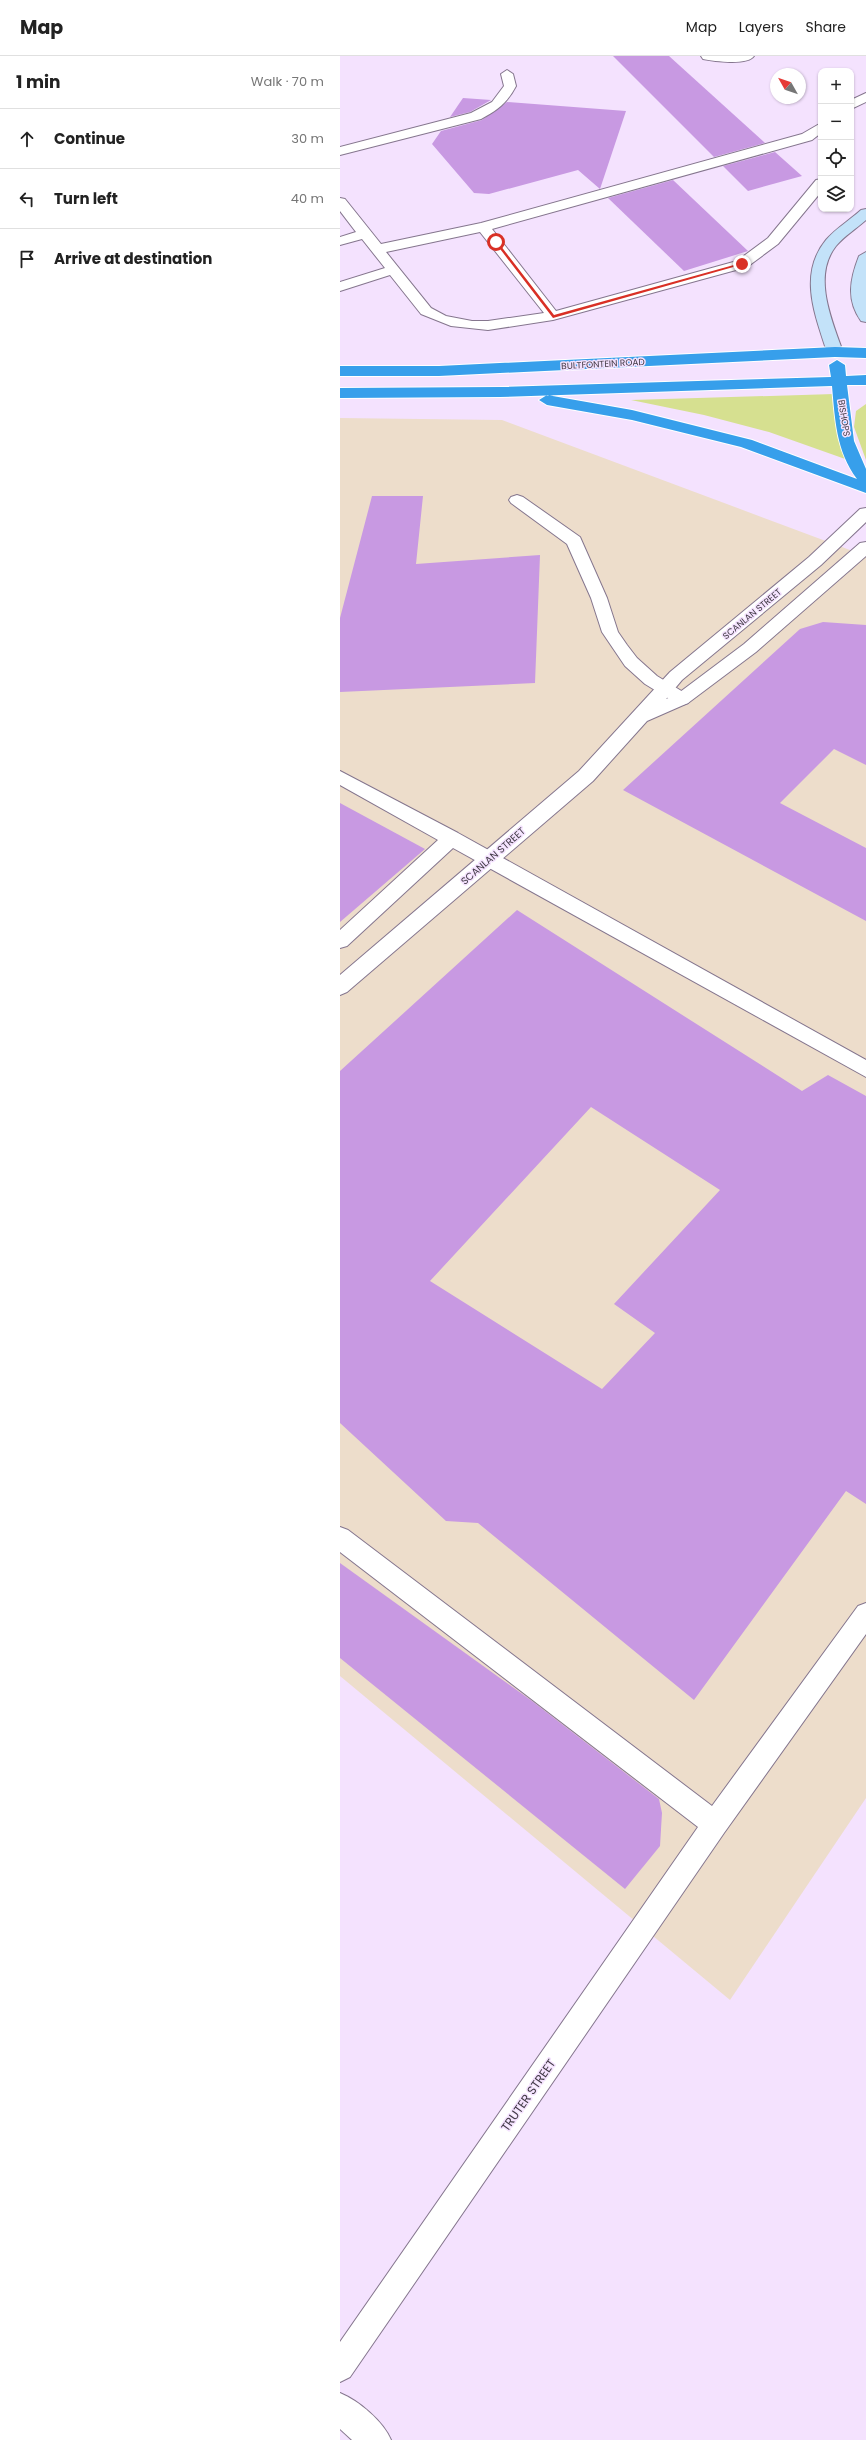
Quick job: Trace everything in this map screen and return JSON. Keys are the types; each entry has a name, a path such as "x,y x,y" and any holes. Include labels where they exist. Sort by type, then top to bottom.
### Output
{"highway":[{"name":"BULTFONTEIN ROAD","path":"340,371 439,371 835,352 866,353"},
{"name":"BISHOPS","path":"835,352 849,449 858,469 866,480"},
{"path":"340,393 500,392 866,380"},
{"path":"500,392 632,415 746,443 866,488"}],"street":[{"path":"835,352 819,298 816,283 818,271 822,258 831,243 866,214"},
{"path":"866,256 858,277 856,294 866,318"},
{"name":"SCANLAN STREET","path":"340,987 586,776 640,718 676,676 815,561 866,513"},
{"name":"SCANLAN STREET","path":"640,718 682,698 750,648 866,547"}],"lane":[{"path":"706,56 721,59 748,56"},
{"path":"340,151 455,122 488,110 504,99 510,86 507,74"},
{"path":"853,104 866,97"},
{"path":"379,249 483,227 807,136 818,129"},
{"path":"340,202 395,269 426,311 451,324 489,326 553,316 742,264 773,241 818,187"},
{"path":"483,227 553,316"},
{"path":"340,241 366,233"},
{"path":"340,287 395,269"},
{"path":"517,500 574,541 599,598 610,632 631,662 665,690 682,698"},
{"path":"340,777 866,1069"},
{"path":"340,941 452,838"},
{"path":"340,1538 715,1824"},
{"name":"TRUTER STREET","path":"340,2367 715,1824 866,1614"}],"shaded area":[{"path":"340,418 502,420 866,556 866,1798 730,2000 340,1676"}],"green space":[{"path":"834,394 848,460 769,432 704,415 631,400"},
{"path":"866,404 866,460 854,427 856,411"}],"building":[{"path":"613,56 669,56 765,143 714,157"},
{"path":"463,98 491,100 470,112 450,117"},
{"path":"507,102 626,111 600,189 578,170 489,194 474,193 432,144 441,131 482,120"},
{"path":"775,152 802,176 748,191 723,166"},
{"path":"673,180 748,251 684,271 608,198"},
{"path":"372,496 423,496 416,564 540,555 535,683 340,692 340,618"},
{"path":"823,622 866,625 866,765 834,749 780,803 866,848 866,921 623,790 800,629"},
{"path":"340,803 425,849 340,922"},
{"path":"517,910 802,1091 828,1075 866,1096 866,1504 846,1491 694,1700 478,1523 446,1521 340,1423 340,1071","holes":["591,1107 720,1190 614,1304 655,1333 602,1389 430,1281"]},
{"path":"340,1563 532,1701 659,1799 662,1813 660,1846 625,1889 340,1658"}],"route":[{"path":"496,242 553,316 708,275 742,264"}]}
